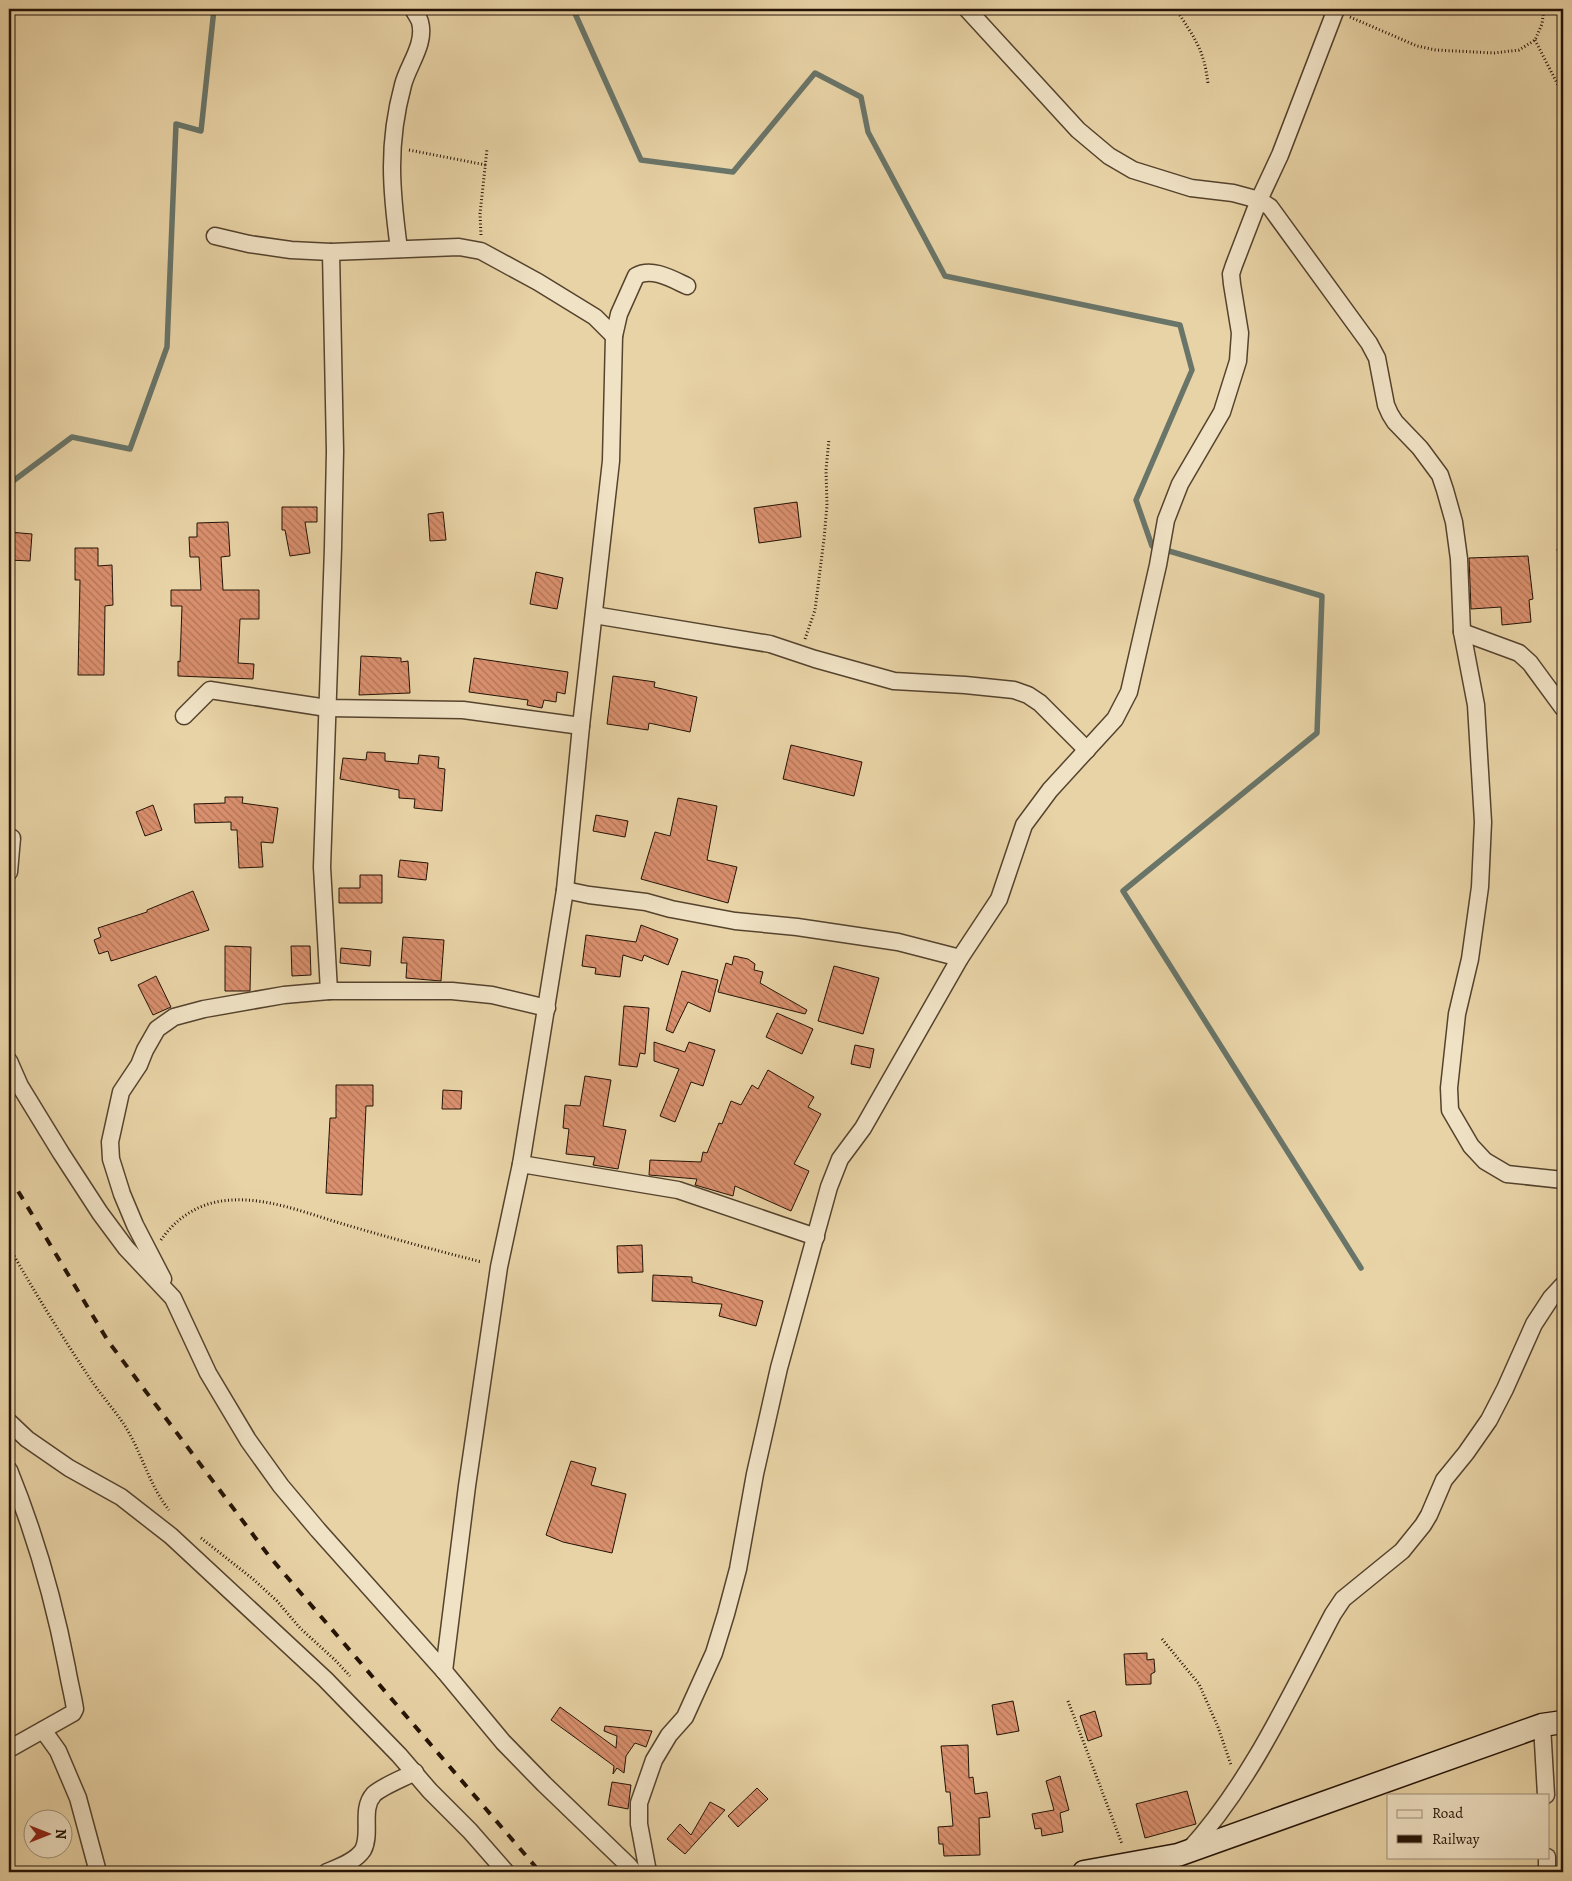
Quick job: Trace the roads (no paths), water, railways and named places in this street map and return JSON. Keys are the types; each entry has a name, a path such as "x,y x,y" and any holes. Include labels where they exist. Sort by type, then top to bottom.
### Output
{"street":[{"path":"399,249 393,203 391,146 403,84 410,63 420,43 420,23 413,9"},
{"path":"967,9 1078,130 1110,156 1133,170 1191,188 1233,193 1259,200 1270,208 1369,343 1377,358 1386,405 1390,414 1395,422 1420,448 1440,475 1454,522 1457,540 1462,632 1476,705 1484,822 1480,887 1470,959 1458,1014 1449,1088 1450,1110 1471,1146 1485,1161 1507,1174 1563,1180"},
{"path":"648,1872 639,1824 639,1803 654,1760 669,1735 685,1717 714,1652 726,1614 738,1569 755,1474 779,1368 829,1187 840,1159 863,1128 960,958 999,899 1024,825 1050,790 1115,719 1129,692 1158,565 1166,520 1180,484 1218,421 1229,394 1238,361 1240,333 1231,274 1259,200 1280,155 1336,9"},
{"path":"215,236 249,244 291,250 331,252 460,247 481,251 538,282 595,317 614,336"},
{"path":"329,990 322,867 334,451 331,252"},
{"path":"444,1671 467,1486 499,1267 521,1164 565,890 581,726 612,461 614,336 619,314 636,276 645,273 664,275 687,286"},
{"path":"594,615 770,644 894,681 1014,690 1028,695 1040,703 1087,750"},
{"path":"1462,632 1519,653 1530,663 1563,708"},
{"path":"184,716 210,690 327,708 463,710 581,726"},
{"path":"9,872 12,838"},
{"path":"565,890 646,902 671,909 735,921 797,927 898,942 960,958"},
{"path":"547,1008 492,995 452,992 329,990 284,995 204,1009 174,1017 157,1030 139,1065 121,1092 110,1142 110,1151 122,1194 135,1225 173,1298 208,1373 248,1440 282,1486 330,1544 444,1671 503,1742 634,1872"},
{"path":"9,1061 25,1095 100,1213 126,1248 173,1298"},
{"path":"521,1164 678,1190 816,1237"},
{"path":"1188,1851 1209,1828 1236,1790 1272,1728 1333,1614 1343,1600 1402,1551 1429,1516 1444,1480 1489,1420 1534,1324 1551,1298 1563,1285"},
{"path":"9,1422 34,1444 69,1468 121,1497 171,1536 324,1679 415,1772 430,1791 470,1831 506,1872"},
{"path":"9,1470 27,1515 40,1557 62,1644 75,1709 73,1713 19,1741 9,1749"},
{"path":"1084,1872 1131,1868 1178,1855 1552,1724 1546,1794"},
{"path":"43,1730 58,1751 78,1798 98,1872"},
{"path":"327,1872 347,1863 362,1851 368,1836 367,1814 369,1803 374,1794 415,1772"},
{"path":"1547,1858 1547,1872"}],"waterway":[{"path":"9,484 72,437 130,449 167,347 176,124 201,131 214,9"},
{"path":"573,9 641,160 733,172 815,73 861,97 868,132 945,276 1180,325 1192,370 1136,500 1152,546 1322,596 1317,733 1123,891 1361,1268"}],"railway":[{"path":"9,1176 108,1341 269,1556 540,1872"}]}
